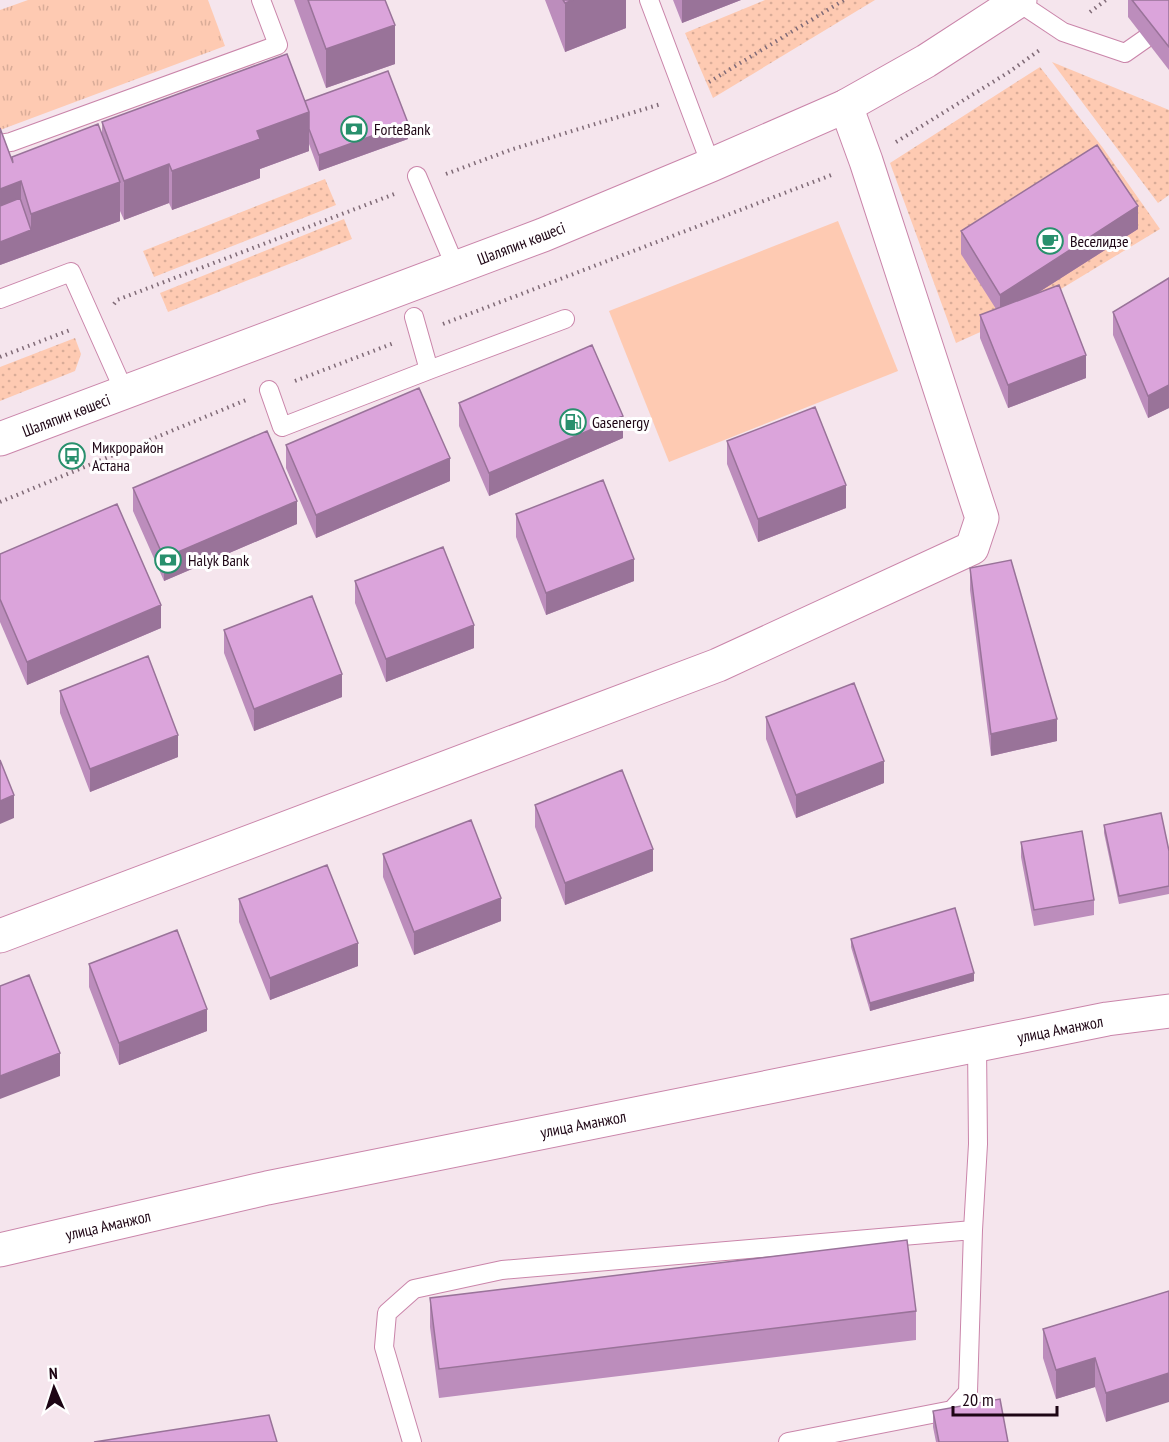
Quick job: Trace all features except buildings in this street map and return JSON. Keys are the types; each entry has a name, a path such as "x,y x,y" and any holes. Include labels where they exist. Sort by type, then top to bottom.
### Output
{"street":[{"name":"Шаляпин көшесі","path":"0,440 543,235 711,165 846,106 926,61 1019,1"},
{"path":"0,936 718,665 972,548 982,518 846,106"},
{"name":"улица Аманжол","path":"0,1250 267,1188 1107,1019 1169,1011"}],"lane":[{"path":"0,144 11,142 278,45 261,0"},
{"path":"649,0 711,165"},
{"path":"1019,1 1063,32 1125,53 1145,39"},
{"path":"417,176 456,268"},
{"path":"0,299 71,272 125,393"},
{"path":"414,317 429,370"},
{"path":"269,390 282,427 565,319"},
{"path":"788,1442 952,1410 968,1392 972,1230 978,1144 977,1045"},
{"path":"412,1442 384,1347 387,1313 414,1289 501,1270 972,1230"}],"path":[{"path":"866,161 1009,72 1106,0"}],"green space":[{"path":"28,0 208,0 225,46 0,130 0,10"},
{"path":"765,0 875,0 713,98 685,33"},
{"path":"1052,62 1169,110 1169,195 1158,203"},
{"path":"1040,67 1103,148 1160,229 1018,315 956,343 890,163"},
{"path":"325,179 336,205 154,277 143,251"},
{"path":"344,219 352,239 168,312 160,293"},
{"path":"838,221 898,371 669,462 609,311"},
{"path":"75,338 81,354 75,371 0,401 0,367"}],"place":[{"name":"ForteBank","path":"354,129"},
{"name":"Веселидзе","path":"1050,241"},
{"name":"Gasenergy","path":"573,422"},
{"name":"Микрорайон Астана","path":"72,456"},
{"name":"Halyk Bank","path":"168,560"}]}
